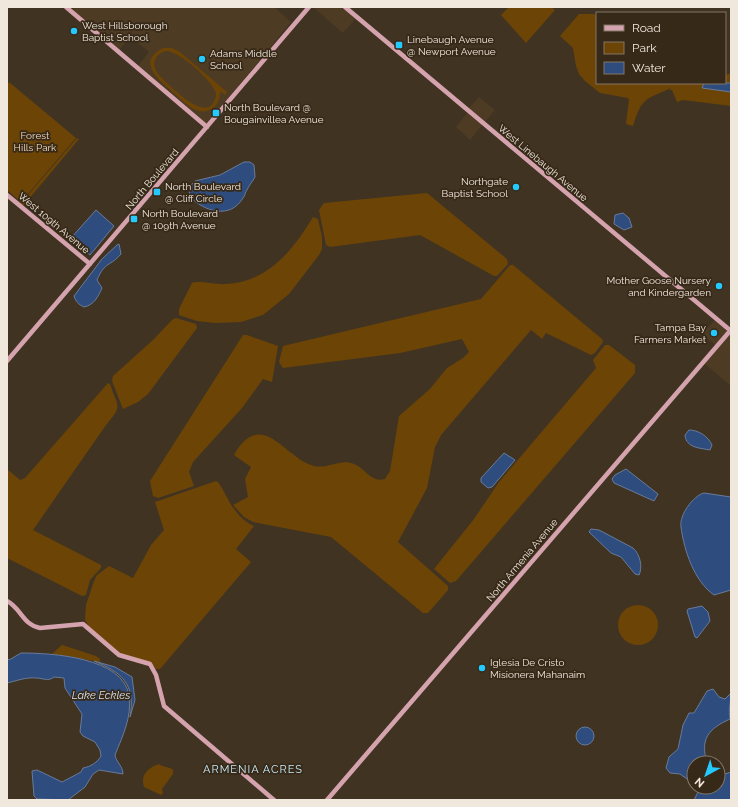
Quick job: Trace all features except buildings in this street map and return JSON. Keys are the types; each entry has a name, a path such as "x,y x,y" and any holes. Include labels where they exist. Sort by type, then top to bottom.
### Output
{"street":[{"path":"66,7 207,127"},
{"name":"North Boulevard","path":"7,361 309,7"},
{"name":"West Linebaugh Avenue","path":"345,7 731,331"},
{"name":"West 109th Avenue","path":"7,195 90,264"},
{"name":"North Armenia Avenue","path":"327,800 731,331"},
{"path":"7,601 16,607 24,620 34,626 40,628 83,624 119,656 150,664 156,675 164,706 274,800"}],"shaded area":[{"name":"Adams Middle School","path":"75,7 274,7 291,22 206,124 138,66 149,52 131,37 119,50 73,10"},
{"path":"313,7 342,7 356,18 343,33"},
{"path":"479,97 495,110 484,123 468,109"},
{"path":"467,113 482,125 470,140 456,127"},
{"path":"715,320 728,331 715,345 702,334"},
{"path":"730,333 731,334 731,386 704,363"}],"green space":[{"path":"509,7 551,7 555,10 526,43 501,15"},
{"path":"579,14 594,14 596,15 596,84 726,84 726,75 731,73 731,106 683,100 677,102 672,90 669,90 671,88 655,95 642,104 633,126 626,124 628,98 600,93 585,81 579,74 576,66 573,48 560,36"},
{"path":"163,48 172,48 180,52 227,92 225,95 220,91 217,104 214,107 203,112 197,111 182,101 157,77 150,65 151,59 155,53","holes":["162,52 172,52 196,68 210,83 216,95 212,104 206,108 198,106 171,87 158,74 154,64 156,57"]},
{"name":"Forest Hills Park","path":"9,82 76,138 21,202 7,190 7,85"},
{"path":"77,138 79,139 23,206 7,193 21,203"},
{"path":"427,193 507,259 508,264 497,276 494,276 420,235 330,247 326,245 319,210 324,203"},
{"path":"313,217 318,219 322,237 322,249 319,255 289,294 263,315 241,322 215,323 197,321 179,315 179,309 192,283 199,282 226,284 241,282 267,271 288,252"},
{"path":"510,265 513,265 602,339 603,342 595,353 591,355 546,333 542,339 531,330 441,435 435,447 427,488 398,542 448,586 448,590 428,613 423,613 331,537 253,522 244,517 233,505 248,497 245,479 251,467 234,455 244,441 254,435 264,435 274,440 304,462 314,466 319,467 349,462 358,466 376,479 385,479 390,471 399,416 430,389 447,368 463,358 469,352 462,339 400,353 283,368 279,362 283,346 481,299"},
{"path":"176,318 196,324 197,328 148,394 138,402 123,409 112,381 113,376 153,340 173,319"},
{"path":"243,335 278,346 272,382 263,379 242,408 193,462 189,472 194,486 158,498 153,496 150,481"},
{"path":"605,345 609,345 635,365 635,373 456,581 450,583 434,569 474,519 499,482 596,368 593,360"},
{"path":"108,383 110,384 117,402 117,410 115,414 33,530 101,565 101,568 90,580 86,595 82,596 7,558 7,469 20,480 25,478"},
{"path":"216,481 219,483 239,515 254,526 236,549 251,562 160,669 156,669 152,664 119,653 91,630 85,620 86,605 97,575 109,566 133,578 151,545 164,530 155,502"},
{"path":"638,605 646,607 652,611 656,617 658,625 656,633 652,639 646,643 638,645 630,643 624,639 620,633 618,625 620,617 624,611 630,607"},
{"path":"62,645 96,656 100,659 100,662 52,654"},
{"path":"159,764 173,770 173,774 162,789 163,793 161,795 144,787 143,783 146,772"}],"water":[{"path":"731,83 731,92 702,88 704,84"},
{"path":"244,162 250,162 254,165 255,177 238,205 224,211 217,211 202,206 190,197 189,187 195,181 220,175"},
{"path":"96,210 114,226 90,255 71,238"},
{"path":"623,213 629,218 632,227 624,230 614,224 615,215"},
{"path":"119,244 121,254 105,267 97,280 102,288 97,297 87,306 84,307 80,305 74,296 102,259"},
{"path":"689,430 696,431 705,436 712,445 710,450 694,447 688,443 685,435"},
{"path":"504,453 515,460 492,487 488,488 481,482 481,478"},
{"path":"626,469 658,494 654,501 614,483 612,479 615,475"},
{"path":"704,493 731,497 731,590 714,595 701,582 691,564 687,555 681,527 684,512 695,498"},
{"path":"591,529 599,530 633,548 640,561 641,568 639,575 635,574 621,557 611,553 589,532"},
{"path":"702,606 708,612 710,621 697,638 695,637 687,611 688,609"},
{"name":"Lake Eckles","path":"21,653 50,654 84,660 101,665 114,673 124,683 129,696 130,704 126,726 115,755 123,774 99,770 93,774 85,787 68,800 37,799 34,796 32,771 37,770 62,782 81,772 83,768 94,764 101,756 100,750 95,742 83,736 80,732 82,714 65,688 64,678 54,677 48,680 29,678 7,683 7,658 9,660"},
{"path":"94,661 115,667 132,677 135,700 130,717 131,695 124,680 112,670"},
{"path":"713,689 719,697 725,699 731,693 729,712 730,719 711,731 705,741 705,755 686,755 686,778 680,774 670,773 666,768 669,757 678,749 683,725 689,713 694,713 707,691"},
{"path":"585,727 591,730 594,736 591,742 585,745 579,742 576,736 579,730"},
{"path":"731,772 731,800 694,800 696,795 726,795 726,774"}],"place":[{"name":"West Hillsborough Baptist School","path":"74,31"},
{"name":"Linebaugh Avenue @ Newport Avenue","path":"399,45"},
{"name":"Adams Middle School","path":"202,59"},
{"name":"North Boulevard @ Bougainvillea Avenue","path":"216,113"},
{"name":"Northgate Baptist School","path":"516,187"},
{"name":"North Boulevard @ Cliff Circle","path":"157,192"},
{"name":"North Boulevard @ 109th Avenue","path":"134,219"},
{"name":"Mother Goose Nursery and Kindergarden","path":"719,286"},
{"name":"Tampa Bay Farmers Market","path":"714,333"},
{"name":"Iglesia De Cristo Misionera Mahanaim","path":"482,668"}],"district":[{"name":"ARMENIA ACRES","path":"253,769"}]}
